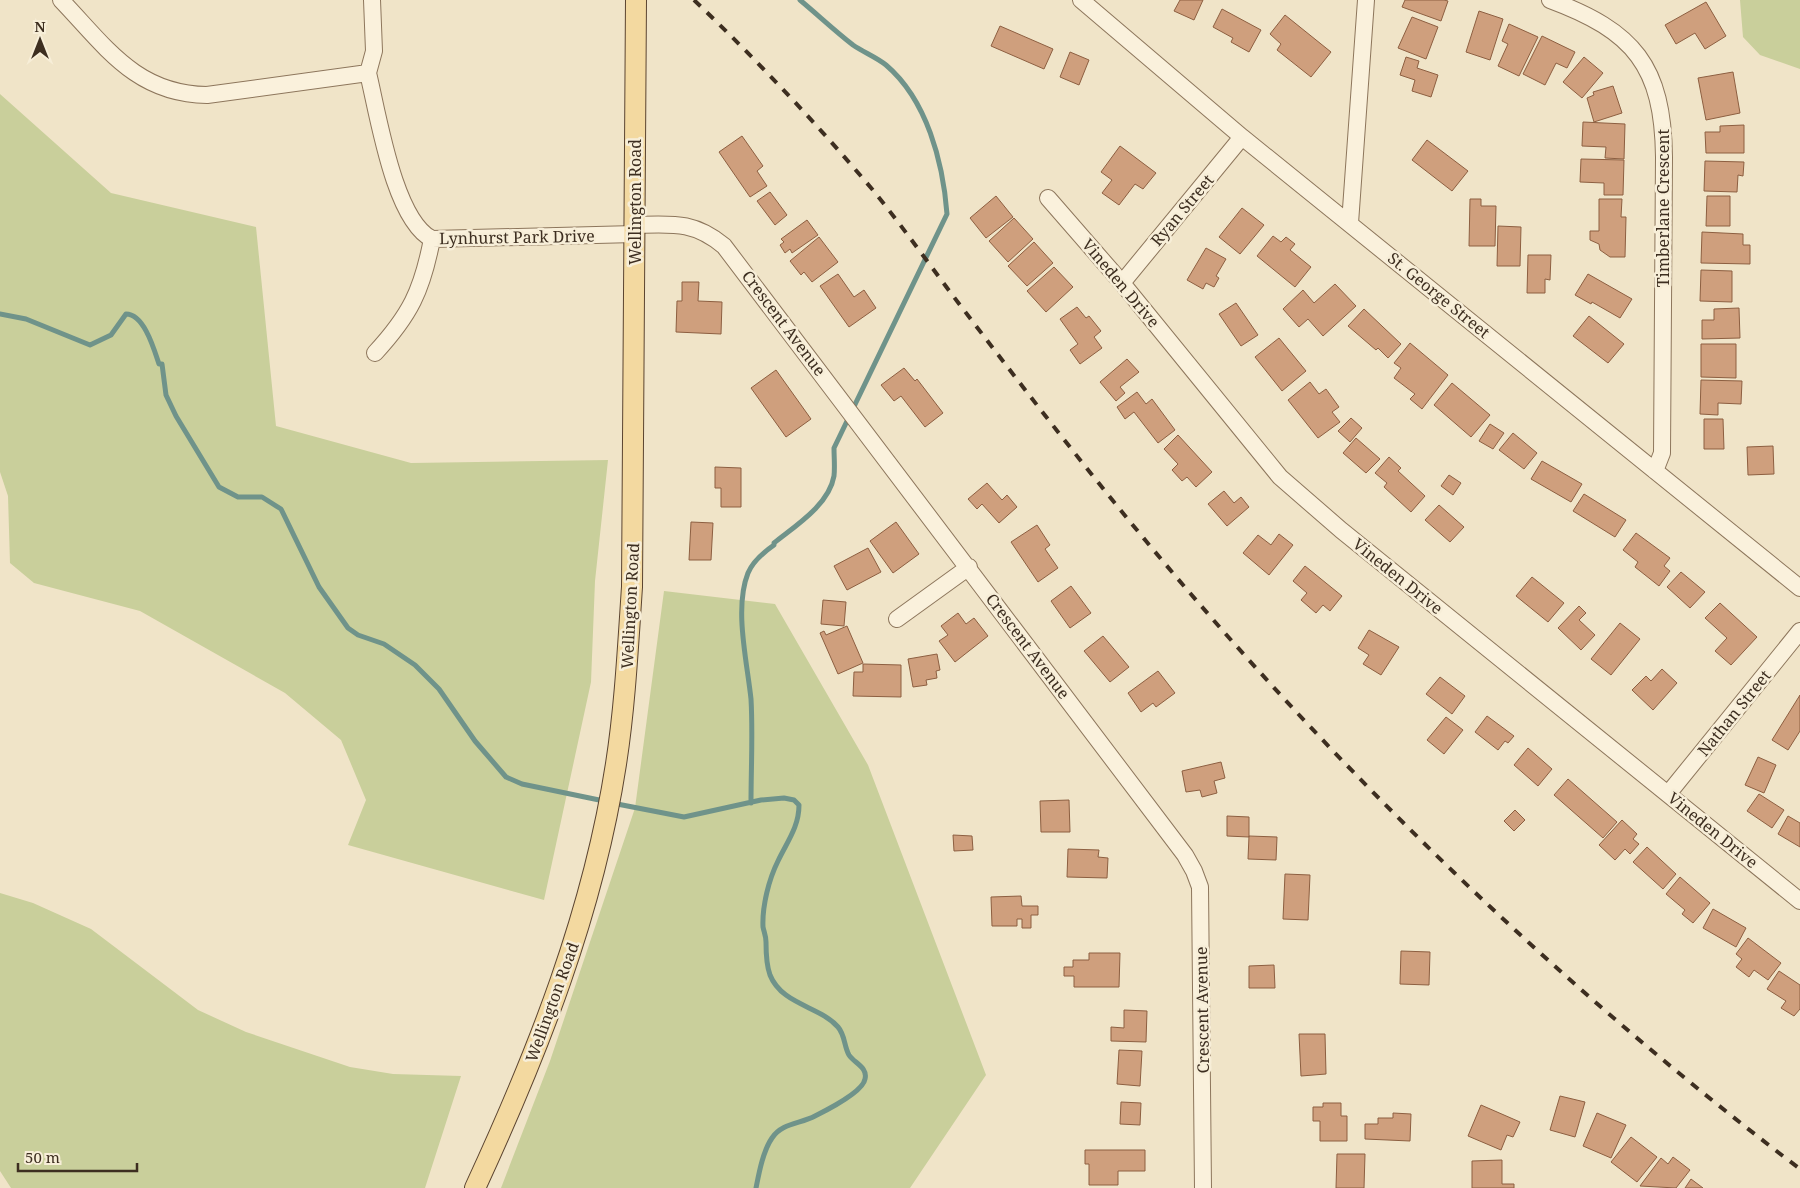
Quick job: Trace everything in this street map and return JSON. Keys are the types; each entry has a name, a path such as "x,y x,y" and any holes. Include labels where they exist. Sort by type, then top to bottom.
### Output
{"main road":[{"name":"Wellington Road","path":"475,1188 539,1044 575,940 594,871 616,766 626,676 632,587 636,0"}],"street":[{"path":"61,0 132,72 148,82 184,95 232,93 368,74"},
{"name":"Lynhurst Park Drive","path":"372,0 374,51 368,74 399,194 412,220 424,236 432,239 635,230"},
{"name":"St. George Street","path":"1080,0 1242,137 1800,588"},
{"path":"1350,223 1366,0"},
{"name":"Timberlane Crescent","path":"1550,0 1597,19 1625,41 1650,76 1661,110 1664,157 1662,453 1654,470"},
{"name":"Ryan Street","path":"1122,283 1242,137"},
{"name":"Vineden Drive","path":"1048,198 1122,283 1255,447 1294,490 1800,901"},
{"name":"Crescent Avenue","path":"635,230 691,227 708,233 724,246 1166,829 1194,871 1200,887 1203,1188"},
{"path":"375,353 399,327 412,306 425,275 432,239"},
{"path":"897,619 968,567"},
{"name":"Nathan Street","path":"1668,794 1800,631"}],"green space":[{"path":"1740,0 1800,0 1800,69 1760,55 1743,37"},
{"path":"0,94 111,193 256,227 276,426 411,463 608,460 595,581 591,682 544,900 348,845 366,800 341,740 285,693 140,611 34,583 10,563 8,496 0,472"},
{"path":"664,591 775,604 868,765 986,1075 910,1188 501,1188 550,1061 635,808"},
{"path":"0,893 33,903 91,929 198,1010 246,1032 350,1067 393,1074 461,1076 425,1188 11,1188 0,1171"}],"building":[{"path":"1180,0 1203,0 1194,20 1174,11"},
{"path":"1405,0 1448,1 1441,21 1402,7"},
{"path":"1706,2 1726,36 1705,49 1695,33 1676,44 1665,25"},
{"path":"1222,9 1261,30 1249,52 1231,42 1233,38 1213,27"},
{"path":"1479,11 1503,19 1490,60 1466,52"},
{"path":"1285,15 1331,52 1311,77 1277,50 1281,44 1270,34"},
{"path":"1412,17 1438,27 1426,59 1398,48"},
{"path":"1509,24 1538,37 1519,76 1498,66 1508,44 1502,41"},
{"path":"1000,26 1053,49 1044,69 991,46"},
{"path":"1542,36 1575,52 1567,68 1556,63 1545,85 1523,74"},
{"path":"1070,52 1089,60 1079,85 1060,77"},
{"path":"1406,57 1419,61 1417,68 1438,75 1431,97 1412,91 1415,80 1400,75"},
{"path":"1584,57 1603,73 1582,98 1563,82"},
{"path":"1733,72 1740,113 1706,120 1698,78"},
{"path":"1613,86 1622,113 1594,122 1587,98 1594,95 1593,92"},
{"path":"1583,122 1625,124 1624,159 1605,158 1606,147 1582,146"},
{"path":"1744,125 1744,153 1706,153 1705,132 1720,132 1720,126"},
{"path":"742,136 763,166 757,171 767,186 750,197 719,152"},
{"path":"1427,140 1468,171 1452,191 1412,160"},
{"path":"1120,146 1156,173 1143,189 1135,184 1119,205 1102,193 1112,180 1101,172"},
{"path":"1581,159 1624,160 1623,195 1604,195 1604,183 1580,182"},
{"path":"1705,161 1744,162 1743,176 1738,175 1737,192 1704,191"},
{"path":"770,192 787,215 775,225 757,201"},
{"path":"996,196 1013,217 986,238 970,218"},
{"path":"1707,196 1730,196 1730,226 1706,226"},
{"path":"1470,199 1481,199 1481,206 1496,206 1495,246 1469,246"},
{"path":"1599,199 1622,199 1621,217 1626,217 1625,257 1610,257 1600,250 1599,244 1590,240 1590,231 1599,231"},
{"path":"1242,208 1264,225 1240,254 1219,237"},
{"path":"1014,218 1033,239 1008,262 989,241"},
{"path":"807,220 818,235 792,253 790,249 785,253 780,245 784,242 781,239"},
{"path":"1498,226 1521,227 1520,266 1497,266"},
{"path":"1702,232 1743,234 1743,245 1750,245 1750,264 1701,263"},
{"path":"1273,236 1281,242 1286,237 1295,244 1290,250 1311,267 1295,287 1257,256"},
{"path":"819,237 838,262 812,282 804,272 801,275 790,261"},
{"path":"1034,242 1053,263 1027,286 1008,266"},
{"path":"1206,248 1226,259 1216,276 1219,278 1214,287 1206,283 1203,289 1187,280"},
{"path":"1528,255 1551,255 1550,280 1545,279 1545,293 1527,293"},
{"path":"1054,267 1073,287 1046,312 1027,291"},
{"path":"1701,270 1732,271 1732,302 1700,301"},
{"path":"838,274 854,297 864,290 876,308 849,327 820,286"},
{"path":"1588,274 1632,299 1620,318 1592,302 1591,304 1575,295"},
{"path":"682,282 699,282 698,301 722,302 721,334 676,332 677,301 682,301"},
{"path":"1335,284 1356,306 1323,336 1308,319 1299,327 1283,309 1303,290 1314,303"},
{"path":"1236,303 1258,335 1241,346 1219,314"},
{"path":"1077,307 1086,318 1089,316 1101,331 1094,337 1102,348 1080,364 1070,350 1078,344 1060,319"},
{"path":"1739,308 1740,338 1702,339 1702,320 1714,320 1714,309"},
{"path":"1364,309 1401,344 1388,358 1378,348 1376,350 1348,326"},
{"path":"1589,316 1624,344 1608,363 1573,336"},
{"path":"1279,338 1306,371 1282,391 1255,357"},
{"path":"1410,343 1448,375 1422,409 1410,399 1415,394 1394,378 1401,368 1394,363"},
{"path":"1701,344 1736,344 1736,378 1701,377"},
{"path":"1127,359 1139,372 1120,387 1125,393 1116,401 1100,382"},
{"path":"904,368 915,381 917,379 943,413 925,427 901,396 894,401 881,385"},
{"path":"776,370 811,419 786,437 751,388"},
{"path":"1701,380 1742,381 1741,404 1718,403 1718,415 1700,414"},
{"path":"1310,382 1319,394 1326,389 1339,407 1332,412 1340,422 1318,438 1288,400"},
{"path":"1452,383 1490,415 1471,437 1434,405"},
{"path":"1137,392 1146,404 1152,399 1175,430 1158,443 1134,412 1125,419 1117,407"},
{"path":"1351,418 1362,428 1350,442 1338,431"},
{"path":"1704,419 1723,419 1724,449 1704,449"},
{"path":"1490,424 1504,433 1493,449 1479,441"},
{"path":"1513,433 1537,453 1524,469 1499,450"},
{"path":"1178,435 1212,472 1196,487 1187,477 1182,481 1172,470 1178,464 1164,449"},
{"path":"1356,438 1380,459 1366,473 1343,453"},
{"path":"1773,446 1774,474 1748,475 1747,447"},
{"path":"1389,457 1401,468 1398,471 1425,496 1411,512 1384,487 1387,483 1375,473"},
{"path":"1542,461 1582,484 1571,502 1531,479"},
{"path":"715,467 741,468 741,507 721,507 721,488 715,488"},
{"path":"1449,475 1461,483 1453,495 1441,486"},
{"path":"987,483 1002,500 1007,495 1017,507 999,523 982,504 977,509 968,499"},
{"path":"1224,491 1234,503 1241,497 1249,507 1227,526 1208,504"},
{"path":"1584,494 1626,520 1615,537 1573,511"},
{"path":"1439,505 1464,527 1450,542 1425,520"},
{"path":"691,522 713,523 711,560 689,560"},
{"path":"896,522 919,554 893,573 870,541"},
{"path":"1037,525 1050,545 1045,549 1058,568 1038,582 1011,542"},
{"path":"1636,533 1670,558 1664,566 1670,571 1659,586 1635,567 1638,562 1623,550"},
{"path":"1279,534 1293,545 1269,575 1243,553 1258,535 1271,545"},
{"path":"868,548 881,572 847,590 834,566"},
{"path":"1305,566 1342,596 1330,611 1323,605 1316,613 1301,600 1307,593 1293,581"},
{"path":"1681,572 1705,592 1690,608 1667,587"},
{"path":"1532,577 1564,603 1548,622 1516,596"},
{"path":"1071,586 1091,613 1070,628 1051,601"},
{"path":"823,600 846,602 844,626 821,624"},
{"path":"1720,603 1757,637 1731,665 1715,651 1727,638 1705,618"},
{"path":"1579,606 1586,613 1579,620 1595,635 1581,650 1558,628"},
{"path":"958,613 966,624 974,618 988,636 955,662 939,641 948,635 941,626"},
{"path":"1620,623 1640,639 1611,675 1591,659"},
{"path":"847,626 863,663 838,674 820,633 824,631 826,635"},
{"path":"1369,630 1399,647 1381,675 1363,664 1369,655 1358,648"},
{"path":"1103,636 1129,667 1110,682 1084,651"},
{"path":"937,654 940,670 936,671 937,678 926,680 927,685 913,687 908,659"},
{"path":"863,664 901,665 901,697 853,696 854,672 863,672"},
{"path":"1662,669 1677,683 1653,710 1632,690 1646,676 1651,681"},
{"path":"1158,671 1175,693 1156,707 1153,703 1141,712 1128,693"},
{"path":"1440,677 1465,696 1452,714 1426,694"},
{"path":"1800,695 1800,731 1788,750 1772,740"},
{"path":"1487,716 1514,736 1508,743 1505,741 1498,750 1475,732"},
{"path":"1446,717 1463,730 1444,754 1427,740"},
{"path":"1528,748 1552,769 1538,786 1514,765"},
{"path":"1758,757 1776,765 1764,793 1745,785"},
{"path":"1221,762 1225,778 1214,781 1217,793 1202,797 1200,790 1186,792 1182,771"},
{"path":"1568,779 1617,822 1603,838 1554,795"},
{"path":"1759,794 1784,810 1772,828 1747,811"},
{"path":"1069,800 1070,832 1041,832 1040,801"},
{"path":"1515,810 1525,820 1514,831 1504,821"},
{"path":"1227,816 1249,817 1249,837 1227,836"},
{"path":"1788,816 1800,823 1800,847 1778,834"},
{"path":"1622,820 1637,834 1633,839 1639,844 1630,854 1625,849 1615,860 1599,845"},
{"path":"953,835 972,836 973,850 954,851"},
{"path":"1249,836 1277,837 1276,860 1248,859"},
{"path":"1647,847 1676,874 1663,889 1633,862"},
{"path":"1068,849 1099,850 1098,857 1108,858 1107,878 1067,877"},
{"path":"1285,874 1310,875 1308,920 1283,919"},
{"path":"1680,877 1710,903 1693,923 1682,914 1685,910 1666,894"},
{"path":"1021,896 1022,906 1038,906 1038,915 1031,915 1031,928 1022,928 1022,919 1017,919 1017,926 992,926 991,897"},
{"path":"1713,909 1746,928 1736,947 1703,928"},
{"path":"1748,938 1781,963 1768,980 1754,970 1749,977 1736,967 1742,959 1736,954"},
{"path":"1401,951 1430,952 1429,985 1400,984"},
{"path":"1089,953 1120,953 1119,987 1074,987 1074,976 1064,976 1064,967 1073,967 1073,960 1089,960"},
{"path":"1274,965 1275,988 1249,988 1249,966"},
{"path":"1779,971 1800,985 1800,1009 1794,1016 1781,1008 1786,1001 1767,989"},
{"path":"1124,1010 1147,1011 1146,1042 1111,1041 1111,1027 1124,1028"},
{"path":"1299,1034 1325,1034 1326,1074 1301,1076"},
{"path":"1119,1050 1142,1051 1140,1086 1117,1084"},
{"path":"1560,1096 1585,1102 1575,1137 1550,1130"},
{"path":"1121,1102 1141,1103 1140,1125 1120,1124"},
{"path":"1323,1103 1341,1103 1341,1116 1347,1116 1347,1141 1320,1141 1320,1121 1313,1121 1313,1107 1323,1107"},
{"path":"1481,1105 1520,1122 1513,1137 1507,1135 1501,1150 1468,1136"},
{"path":"1393,1113 1411,1114 1410,1141 1365,1139 1365,1124 1378,1124 1378,1118 1393,1118"},
{"path":"1597,1113 1626,1125 1611,1158 1583,1146"},
{"path":"1631,1137 1657,1157 1637,1182 1611,1162"},
{"path":"1085,1150 1145,1150 1145,1171 1118,1171 1118,1185 1089,1185 1089,1164 1085,1164"},
{"path":"1337,1154 1365,1154 1364,1188 1336,1188"},
{"path":"1673,1157 1690,1170 1676,1188 1640,1186 1661,1158 1668,1164"},
{"path":"1502,1160 1502,1184 1514,1184 1514,1188 1472,1188 1472,1161"},
{"path":"1691,1179 1703,1188 1685,1188"}],"waterway":[{"path":"751,803 751,699 742,618 742,602 748,573 759,557 810,514 831,487 834,476 834,448 947,214 942,174 937,153 922,114 912,96 900,79 886,65 853,45 800,0"},
{"path":"0,314 26,319 90,345 111,335 126,314 138,320 147,333 159,364 162,364 166,395 176,416 219,487 238,497 262,497 281,509 319,587 348,628 358,635 384,644 415,665 439,689 475,741 506,777 522,784 604,801"},
{"path":"612,803 684,817 761,800 784,798 794,800 799,805 795,827 775,868 765,902 763,927 769,971 776,985 783,993 821,1014 838,1027 842,1033 849,1055 863,1068 865,1079 863,1084 851,1095 828,1110 781,1129 776,1133 769,1143 764,1156 756,1188"}],"railway":[{"path":"694,0 786,92 872,189 1029,395 1122,512 1220,627 1296,711 1374,793 1538,951 1623,1026 1800,1169"}]}
